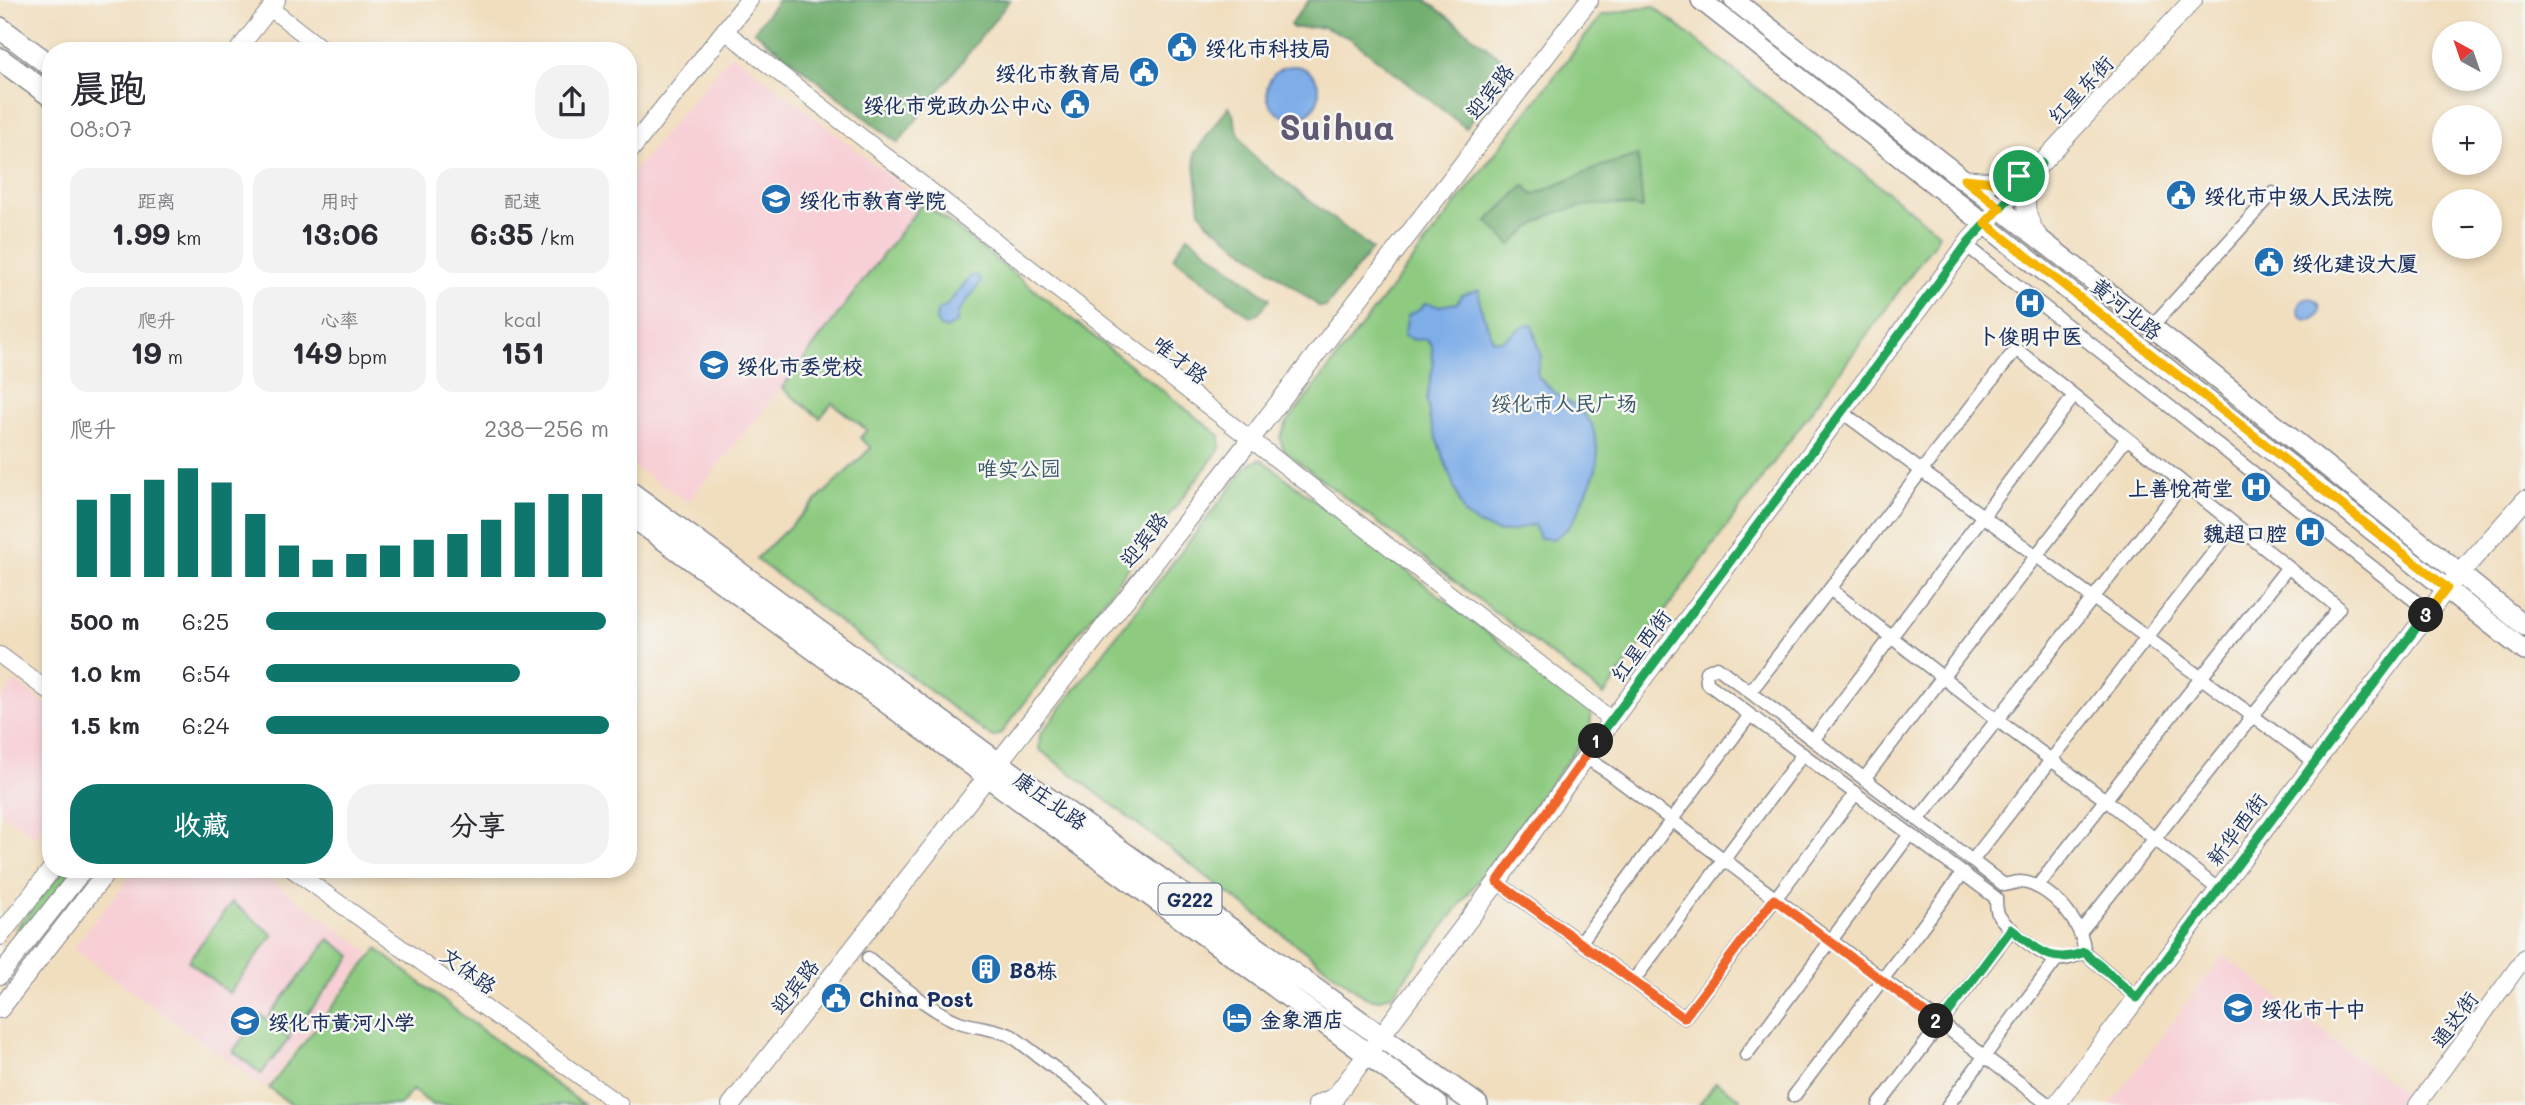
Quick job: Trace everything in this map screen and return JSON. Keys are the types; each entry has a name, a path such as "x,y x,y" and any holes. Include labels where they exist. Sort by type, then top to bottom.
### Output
{"highway":[{"path":"0,28 42,59"},
{"path":"0,59 42,89"},
{"name":"康庄北路","path":"637,498 1437,1105"},
{"name":"康庄北路","path":"637,519 993,770 1382,1036 1477,1105"}],"main road":[{"path":"637,142 748,0"},
{"name":"迎宾路","path":"731,1105 1589,0"},
{"name":"黄河北路","path":"1701,0 1985,223 2453,581 2525,626"},
{"name":"黄河北路","path":"1734,0 2151,327 2453,581 2525,651"},
{"name":"红星东街","path":"1985,223 2193,0"},
{"path":"1964,179 1985,183 2005,180 2030,171 2042,163"},
{"path":"2042,163 2025,196 2029,220 2043,243"},
{"name":"红星西街","path":"1317,1105 1334,1101 1497,882 1612,720 1985,223"},
{"name":"新华西街","path":"2056,1105 2453,581 2525,500"},
{"path":"20,949 1,935 45,878"},
{"path":"0,975 77,878"},
{"path":"0,1009 102,878"}],"street":[{"path":"244,42 273,4 315,42"},
{"name":"唯才路","path":"725,30 1612,720"},
{"path":"2151,327 2273,193"},
{"path":"1966,245 2429,612"},
{"path":"1750,692 2016,349 2339,608 2080,932"},
{"path":"1813,740 2074,396"},
{"path":"1842,412 2315,762"},
{"path":"1864,779 2127,438"},
{"path":"1918,820 2183,484"},
{"path":"1972,861 2235,525"},
{"path":"2037,887 2288,567"},
{"path":"1830,589 2219,890"},
{"path":"0,655 42,686"},
{"path":"2084,952 2071,958 2057,959 2038,950 2011,929 1997,912 1996,898 1707,683 1706,672 1717,667 2004,884 2022,882 2050,894 2080,932 2084,952 2137,998"},
{"path":"1580,943 1750,715"},
{"path":"1633,981 1803,754"},
{"path":"1585,757 2049,1105"},
{"path":"1497,882 1684,1018 1856,793"},
{"path":"1746,1055 1910,834"},
{"path":"1794,1096 1963,873"},
{"name":"文体路","path":"304,878 620,1105"},
{"path":"1879,1105 2011,929"},
{"name":"通达街","path":"2417,1105 2525,957"},
{"path":"868,958 903,987 958,1022 999,1030 1012,1037 1100,1105"},
{"path":"1948,1105 2057,959"}],"shaded area":[{"path":"732,53 923,202 782,388 688,502 637,469 637,167"},
{"path":"15,682 42,701 42,828 35,837 0,812 0,701"},
{"name":"绥化市黄河小学","path":"129,878 268,878 371,953 265,1088 73,948"},
{"name":"绥化市十中","path":"2223,955 2405,1094 2397,1105 2110,1105"}],"green space":[{"path":"778,0 1010,0 898,143 754,31"},
{"path":"1309,0 1426,0 1506,62 1510,66 1509,71 1466,128 1350,38 1323,27 1293,28 1290,25"},
{"name":"绥化市人民广场","path":"1653,6 1939,233 1604,695 1284,451 1280,438 1286,424 1602,15"},
{"path":"1229,106 1241,138 1257,160 1372,249 1326,307 1320,307 1207,222 1200,211 1194,154"},
{"path":"1638,155 1643,209 1609,204 1562,211 1540,221 1511,245 1487,221 1525,185 1533,195 1602,166"},
{"name":"唯实公园","path":"923,202 1220,436 1217,453 1002,732 995,737 990,736 756,559 871,448 860,438 867,430 832,403 820,418 782,388"},
{"path":"1188,236 1270,299 1258,314 1251,317 1173,257"},
{"path":"1261,459 1587,709 1591,715 1590,731 1393,994 1378,1000 1365,997 1039,749 1040,735 1248,465"},
{"path":"57,878 68,878 22,934 17,934 16,928"},
{"path":"232,902 273,935 229,993 188,961"},
{"path":"329,939 352,956 292,1034 269,1016"},
{"path":"377,949 584,1105 433,1105 412,1090 401,1105 292,1105 269,1088"},
{"path":"261,1015 290,1038 261,1074 233,1051"},
{"path":"1716,1082 1741,1099 1737,1105 1699,1105"}],"water":[{"path":"1293,66 1312,73 1319,92 1312,111 1293,118 1274,111 1267,92 1274,73"},
{"path":"972,275 977,276 981,282 958,313 957,322 947,329 940,327 936,321 937,311 947,305"},
{"path":"1479,290 1480,306 1493,340 1501,341 1532,324 1541,357 1537,371 1539,378 1560,397 1577,407 1592,424 1598,451 1596,470 1578,512 1568,528 1553,539 1539,538 1534,525 1506,532 1492,530 1464,514 1430,421 1427,398 1433,366 1432,345 1427,339 1415,340 1404,336 1408,315 1419,310 1425,303 1439,306 1457,303 1461,295"},
{"path":"2309,298 2317,301 2320,309 2317,317 2309,320 2301,317 2298,309 2301,301"}],"place":[{"name":"绥化市科技局","path":"1182,47"},
{"name":"绥化市教育局","path":"1144,72"},
{"name":"绥化市党政办公中心","path":"1075,104"},
{"name":"绥化市中级人民法院","path":"2181,195"},
{"name":"绥化市教育学院","path":"776,199"},
{"name":"绥化建设大厦","path":"2269,262"},
{"name":"卜俊明中医","path":"2030,303"},
{"name":"绥化市委党校","path":"714,365"},
{"name":"上善悦荷堂","path":"2256,487"},
{"name":"魏超口腔","path":"2310,532"},
{"name":"B8栋","path":"986,969"},
{"name":"China Post","path":"836,998"},
{"name":"绥化市十中","path":"2238,1008"},
{"name":"金象酒店","path":"1237,1018"},
{"name":"绥化市黄河小学","path":"245,1021"}],"district":[{"name":"Suihua","path":"1337,126"}],"route":[{"path":"2019,176 1985,183 1964,179 2000,208 1985,223 2447,588 2137,998 2084,952 2071,958 2057,959 2038,950 2011,929 1940,1024 1774,899 1684,1018 1497,882 1612,720 1970,240 1985,223 2000,208 2042,163 2019,176"}]}
